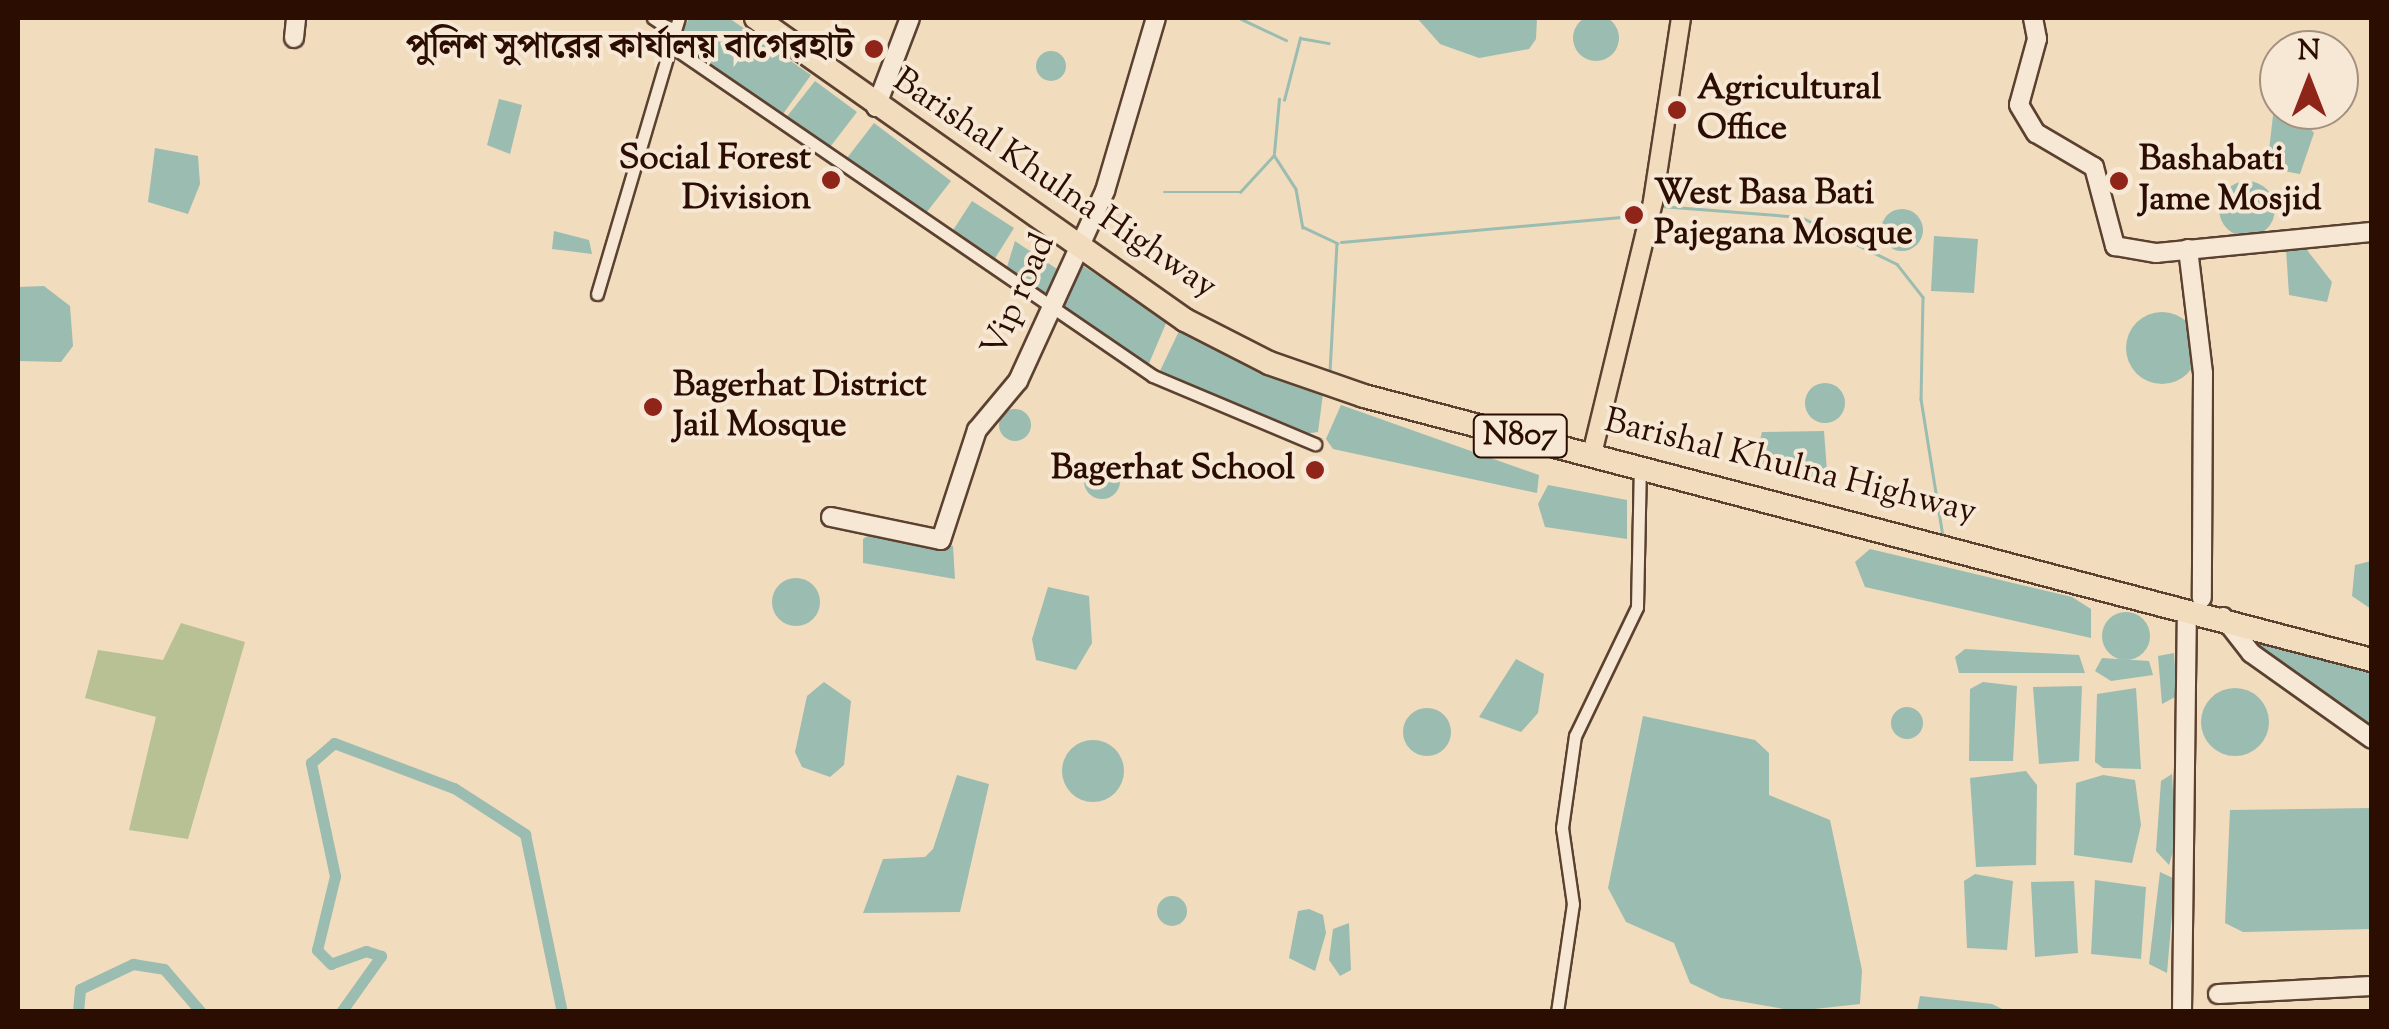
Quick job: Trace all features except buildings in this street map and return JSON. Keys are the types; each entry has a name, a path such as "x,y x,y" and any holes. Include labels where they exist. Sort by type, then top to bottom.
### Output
{"highway":[{"name":"Barishal Khulna Highway","path":"756,18 876,107 1186,320 1269,363 1592,454 2195,605 2372,660"}],"main road":[{"path":"1592,454 1653,201 1681,18"}],"street":[{"path":"294,38 296,18"},
{"path":"653,18 671,38 1184,394 1316,444"},
{"path":"597,294 679,18"},
{"path":"876,107 910,18"},
{"name":"Vip road","path":"831,517 940,540 977,430 1018,381 1047,302 1106,192 1156,18"},
{"path":"2033,18 2036,39 2020,90 2028,124 2094,168 2116,246 2188,249 2372,232"},
{"path":"2182,1012 2202,373 2188,249"},
{"path":"1557,1012 1573,904 1562,828 1574,736 1637,606 1640,466"},
{"path":"2223,616 2251,653 2372,739"},
{"path":"2218,994 2259,1002 2372,986"}],"green space":[{"path":"181,623 245,642 188,839 129,830 156,717 85,698 98,650 163,660"}],"water":[{"path":"1596,15 1612,22 1619,38 1612,54 1596,61 1580,54 1573,38 1580,22"},
{"path":"690,18 729,18 811,75 783,114 675,39"},
{"path":"1417,18 1537,18 1536,39 1529,49 1479,58 1440,44"},
{"path":"1051,51 1065,60 1066,66 1057,80 1051,81 1037,72 1036,66 1045,52"},
{"path":"815,81 857,112 827,151 785,119"},
{"path":"499,99 522,105 510,154 487,145"},
{"path":"874,123 951,181 923,217 847,158"},
{"path":"2271,130 2314,133 2300,174 2267,168"},
{"path":"155,148 198,156 200,184 188,214 148,202"},
{"path":"2247,181 2267,189 2275,209 2267,229 2247,237 2227,229 2219,209 2227,189"},
{"path":"972,201 1014,228 989,268 946,241"},
{"path":"1902,209 1917,215 1923,230 1917,245 1902,251 1887,245 1881,230 1887,215"},
{"path":"554,231 589,240 592,254 552,249"},
{"path":"1934,236 1978,239 1974,293 1931,291"},
{"path":"1015,241 1060,271 1044,295 1006,270"},
{"path":"2303,245 2332,282 2327,302 2289,295 2286,249"},
{"path":"1083,266 1167,321 1147,368 1055,306"},
{"path":"44,286 70,306 73,346 61,362 18,361 18,287"},
{"path":"2162,312 2187,323 2198,348 2187,373 2162,384 2137,373 2126,348 2137,323"},
{"path":"1180,329 1323,394 1318,432 1298,435 1158,375"},
{"path":"1825,383 1839,389 1845,403 1839,417 1825,423 1811,417 1805,403 1811,389"},
{"path":"1341,405 1539,475 1537,493 1333,449 1326,439"},
{"path":"1015,409 1026,414 1031,425 1026,436 1015,441 1004,436 999,425 1004,414"},
{"path":"1824,431 1828,485 1754,465 1762,432"},
{"path":"1102,463 1115,468 1120,481 1115,494 1102,499 1089,494 1084,481 1089,468"},
{"path":"1548,485 1627,500 1627,539 1545,527 1538,504"},
{"path":"873,532 953,546 955,579 863,563 863,539"},
{"path":"1870,549 2072,597 2091,609 2091,638 1865,587 1855,562"},
{"path":"2372,561 2371,609 2352,596 2355,565"},
{"path":"796,578 813,585 820,602 813,619 796,626 779,619 772,602 779,585"},
{"path":"1048,587 1089,596 1092,643 1076,670 1036,660 1032,639"},
{"path":"2126,612 2143,619 2150,636 2143,653 2126,660 2109,653 2102,636 2109,619"},
{"path":"2248,635 2371,673 2371,729 2248,642"},
{"path":"1965,649 2079,655 2085,673 1959,673 1955,657"},
{"path":"2174,653 2177,696 2162,704 2158,656"},
{"path":"2102,658 2149,661 2153,675 2111,681 2095,671"},
{"path":"1516,659 1544,674 1538,713 1521,732 1479,717"},
{"path":"824,682 851,701 844,765 830,777 802,767 795,752 807,696"},
{"path":"1983,682 2017,686 2013,761 1969,761 1970,689"},
{"path":"2082,686 2079,761 2039,764 2033,687"},
{"path":"2136,688 2141,769 2103,768 2095,762 2097,694"},
{"path":"2235,688 2259,698 2269,722 2259,746 2235,756 2211,746 2201,722 2211,698"},
{"path":"1907,707 1919,711 1923,723 1919,735 1907,739 1895,735 1891,723 1895,711"},
{"path":"1427,708 1444,715 1451,732 1444,749 1427,756 1410,749 1403,732 1410,715"},
{"path":"1643,716 1755,740 1769,753 1769,795 1830,820 1862,970 1860,1004 1796,1011 1721,998 1690,983 1674,943 1626,922 1608,888"},
{"path":"1093,740 1115,749 1124,771 1115,793 1093,802 1071,793 1062,771 1071,749"},
{"path":"2026,771 2037,785 2036,865 1976,867 1970,778"},
{"path":"2172,774 2176,842 2169,865 2156,851 2161,781"},
{"path":"957,775 989,784 960,912 863,913 883,859 925,857 933,849"},
{"path":"2103,775 2135,780 2141,825 2132,863 2074,855 2076,783"},
{"path":"2371,808 2371,929 2243,932 2225,923 2230,810"},
{"path":"2160,872 2175,879 2167,973 2149,964"},
{"path":"1975,874 2013,881 2007,950 1967,948 1964,881"},
{"path":"2095,880 2146,887 2141,959 2091,954"},
{"path":"2074,881 2078,953 2035,957 2031,882"},
{"path":"1172,896 1182,901 1187,911 1182,921 1172,926 1162,921 1157,911 1162,901"},
{"path":"1309,909 1323,915 1326,933 1315,971 1289,958 1298,911"},
{"path":"1349,923 1351,970 1340,976 1329,960 1333,929"},
{"path":"1920,996 1992,1004 2006,1011 1917,1011"}],"waterway":[{"path":"1239,18 1286,40"},
{"path":"1284,100 1300,38 1329,43"},
{"path":"1274,153 1279,99"},
{"path":"1164,192 1240,192 1274,155 1296,189 1303,227 1337,243 1330,373"},
{"path":"1661,206 1801,217 1897,264 1923,297 1921,399 1943,536"},
{"path":"1341,242 1643,215"},
{"path":"341,1012 381,956 366,951 331,964 317,950 335,876 311,763 334,743 454,788 525,834 562,1012"},
{"path":"78,1012 80,989 133,964 164,969 201,1012"}],"place":[{"name":"পুলিশ সুপারের কার্যালয় বাগেরহাট","path":"874,49"},
{"name":"Agricultural Office","path":"1677,110"},
{"name":"Social Forest Division","path":"831,180"},
{"name":"Bashabati Jame Mosjid","path":"2119,181"},
{"name":"West Basa Bati Pajegana Mosque","path":"1634,215"},
{"name":"Bagerhat District Jail Mosque","path":"653,407"},
{"name":"Bagerhat School","path":"1315,470"}]}
